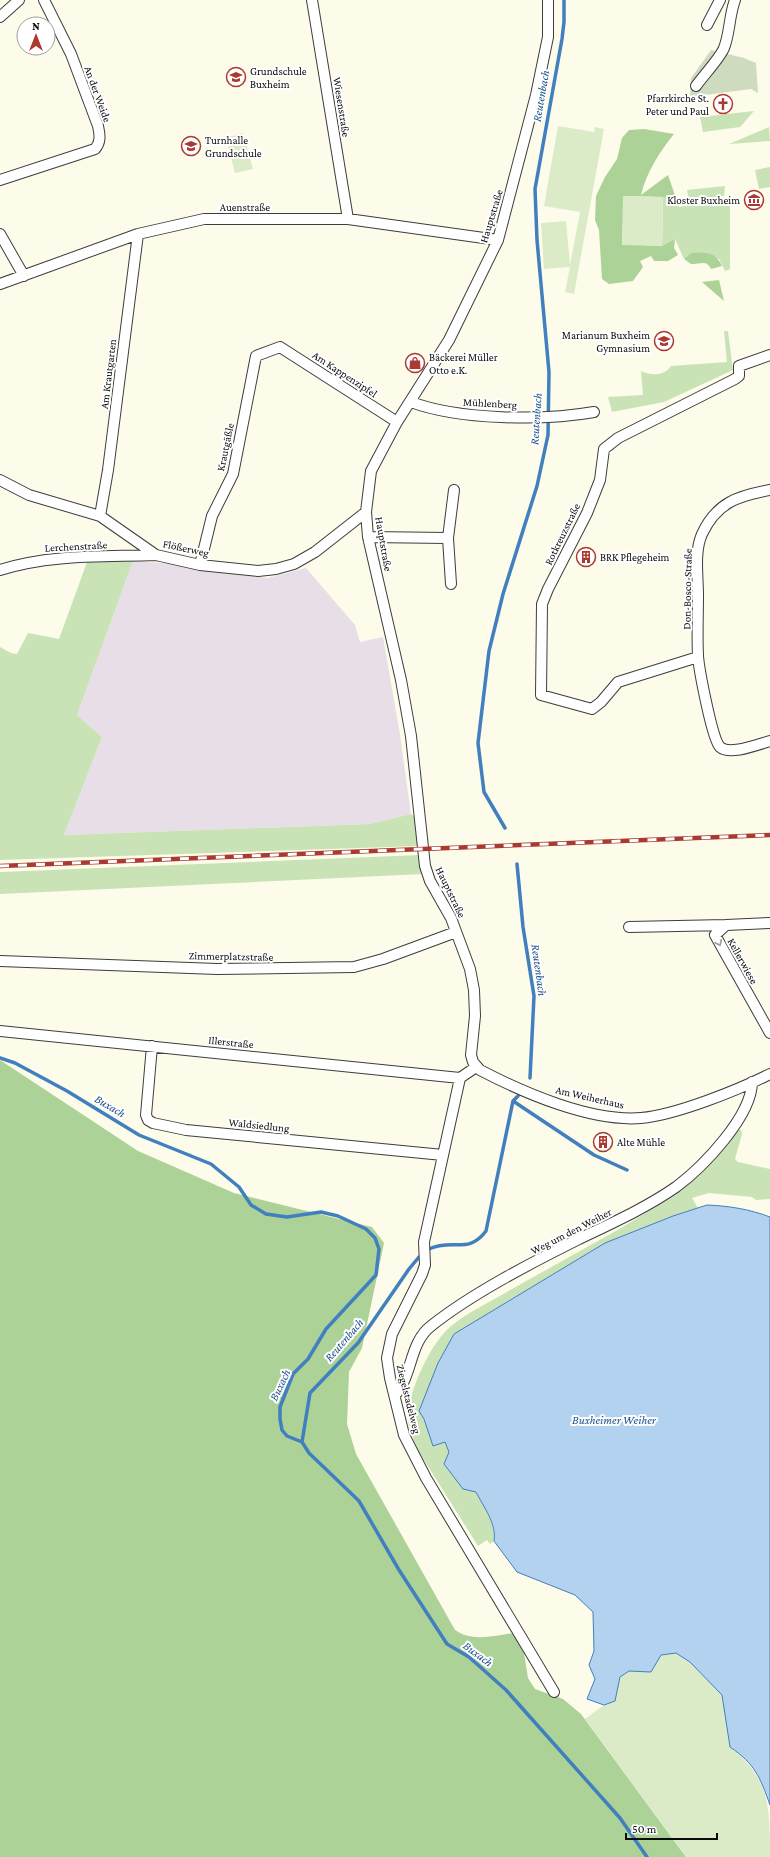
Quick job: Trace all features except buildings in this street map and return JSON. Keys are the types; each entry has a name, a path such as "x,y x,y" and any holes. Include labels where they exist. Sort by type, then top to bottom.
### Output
{"street":[{"path":"0,17 19,0"},
{"name":"An der Weide","path":"0,180 95,149 99,144 100,134 98,126 71,54 44,0"},
{"name":"Wiesenstraße","path":"312,0 348,219"},
{"name":"Hauptstraße","path":"476,1067 472,1062 471,1055 475,1016 474,990 470,969 456,932 430,881 425,866 411,736 401,680 368,537 366,512 370,471 397,422 449,340 498,240 536,96 548,37 548,0"},
{"path":"707,25 720,0"},
{"path":"696,86 723,50 727,35 729,16 735,0"},
{"name":"Auenstraße","path":"0,284 138,234 204,219 348,219 498,240"},
{"path":"0,234 24,276"},
{"name":"Am Krautgarten","path":"100,516 108,470 138,234"},
{"name":"Am Kappenzipfel","path":"280,347 397,422"},
{"name":"Krautgäßle","path":"200,565 212,516 233,474 256,356 280,347"},
{"name":"Rotkreuzstraße","path":"698,657 618,682 601,702 592,709 541,695 542,604 587,513 600,480 604,449 618,438 735,379 739,376 739,366 770,355"},
{"name":"Mühlenberg","path":"411,402 424,407 469,415 553,417 594,412"},
{"name":"Flößerweg","path":"0,480 29,495 100,516 156,554 200,565 258,572 282,568 294,564 315,552 366,512"},
{"path":"451,584 448,538 454,490"},
{"name":"Don-Bosco-Straße","path":"770,490 736,498 723,506 703,533 698,545 698,657 707,706 717,741 720,747 728,751 738,750 770,741"},
{"path":"368,537 448,538"},
{"name":"Lerchenstraße","path":"0,570 37,561 95,556 156,554"},
{"name":"Kellerwiese","path":"629,926 770,923"},
{"name":"Kellerwiese","path":"726,925 715,935 770,1033"},
{"name":"Zimmerplatzstraße","path":"0,961 217,969 354,967 383,959 456,932"},
{"name":"Illerstraße","path":"0,1031 460,1078"},
{"name":"Waldsiedlung","path":"152,1046 146,1114 148,1120 153,1123 186,1130 443,1155"},
{"path":"460,1078 476,1067"},
{"name":"Am Weiherhaus","path":"476,1067 542,1098 573,1108 626,1118 663,1114 770,1074"},
{"name":"Ziegelstadelweg","path":"460,1078 424,1242 425,1265 388,1345 388,1368 404,1435 416,1460 554,1692"},
{"name":"Weg um den Weiher","path":"395,1395 404,1384 415,1348 420,1338 429,1327 494,1285 659,1197 686,1179 723,1140 737,1122 750,1100 752,1082"}],"shaded area":[{"path":"133,561 175,564 204,570 268,578 306,568 355,625 360,642 383,637 400,735 411,814 369,824 64,835 102,737 77,715"}],"green space":[{"path":"711,50 744,58 756,63 758,93 751,89 690,97 691,78"},
{"path":"754,111 740,127 703,132 700,117"},
{"path":"558,126 594,132 595,127 604,129 574,294 565,292 570,267 544,269 541,223 566,221 570,265 580,212 544,206"},
{"path":"769,127 770,141 729,144"},
{"path":"644,129 674,134 654,163 641,195 668,175 679,207 663,197 624,196 622,244 662,246 675,239 674,248 678,255 668,261 654,261 651,256 640,261 643,267 633,281 609,284 602,279 599,230 595,220 596,196 605,177 617,159 622,138 629,130"},
{"path":"243,133 253,169 235,173 226,138"},
{"path":"770,167 770,187 759,189 755,170"},
{"path":"725,186 724,196 689,200 687,190"},
{"path":"623,196 663,197 662,246 622,245"},
{"path":"663,197 679,207 730,198 730,269 725,271 719,259 691,253 684,259 675,239 662,246"},
{"path":"691,253 713,255 720,261 722,266 711,269 705,263 691,264 684,259"},
{"path":"719,280 724,301 702,282"},
{"path":"724,331 728,331 733,370 664,402 612,412 608,397 643,395 641,371 649,374 658,374 665,372 671,366 727,362"},
{"path":"133,561 77,715 102,737 64,835 369,824 411,814 415,817 419,846 0,860 0,647 11,653 17,654 28,633 59,639 87,562"},
{"path":"420,855 423,874 0,894 0,872"},
{"path":"0,1060 138,1151 234,1193 372,1227 384,1243 362,1348 349,1372 347,1424 356,1454 455,1630 468,1636 476,1637 490,1637 513,1633 524,1653 528,1678 535,1689 563,1699 581,1714 686,1857 0,1857"},
{"path":"738,1130 741,1130 742,1134 735,1159 738,1162 770,1169 770,1199 756,1200 752,1197 709,1193 692,1198 698,1208 673,1216 605,1243 490,1312 419,1411 424,1419 433,1445 445,1442 450,1453 475,1491 490,1518 494,1541 490,1544 487,1540 478,1546 419,1452 412,1436 408,1420 414,1386 431,1351 447,1330 465,1316 621,1228 674,1196 699,1175"},
{"path":"676,1653 690,1662 722,1695 730,1747 753,1770 765,1795 768,1809 770,1857 686,1857 585,1719 604,1705 615,1700 620,1677 629,1671 651,1672 661,1655"}],"water":[{"name":"Buxheimer Weiher","path":"707,1205 739,1208 770,1217 770,1805 756,1772 745,1759 730,1747 722,1695 690,1662 676,1653 661,1655 651,1672 629,1671 620,1677 615,1701 604,1705 587,1699 595,1679 589,1665 594,1651 593,1612 575,1595 517,1572 494,1541 491,1522 486,1509 476,1492 463,1489 444,1464 449,1452 445,1442 433,1446 424,1419 419,1411 438,1363 454,1334 605,1243 673,1216"}],"waterway":[{"name":"Reutenbach","path":"505,828 484,792 478,743 489,651 503,594 537,486 548,435 549,372 537,240 535,189 562,39 564,0"},
{"name":"Reutenbach","path":"517,864 523,927 534,996 530,1078"},
{"name":"Buxach","path":"0,1058 15,1063 67,1091 139,1135 211,1164 239,1187 251,1205 266,1214 287,1217 321,1212 338,1216 366,1229 375,1238 379,1249 376,1275 326,1329 308,1359 293,1374 280,1407 282,1430 287,1436 302,1442 309,1453 359,1501 399,1570 447,1644 469,1657 506,1690 620,1818 647,1857"},
{"name":"Reutenbach","path":"429,1249 438,1246 460,1245 473,1242 486,1231 513,1101 518,1096"},
{"path":"513,1101 594,1155 627,1170"},
{"name":"Reutenbach","path":"302,1442 310,1393 358,1343 409,1269 419,1257"}],"railway":[{"path":"0,866 770,835"}],"place":[{"name":"Grundschule Buxheim","path":"236,77"},
{"name":"Pfarrkirche St. Peter und Paul","path":"723,104"},
{"name":"Turnhalle Grundschule","path":"191,146"},
{"name":"Kloster Buxheim","path":"754,200"},
{"name":"Marianum Buxheim Gymnasium","path":"664,341"},
{"name":"Bäckerei Müller Otto e.K.","path":"415,363"},
{"name":"BRK Pflegeheim","path":"586,557"},
{"name":"Alte Mühle","path":"603,1142"}]}
